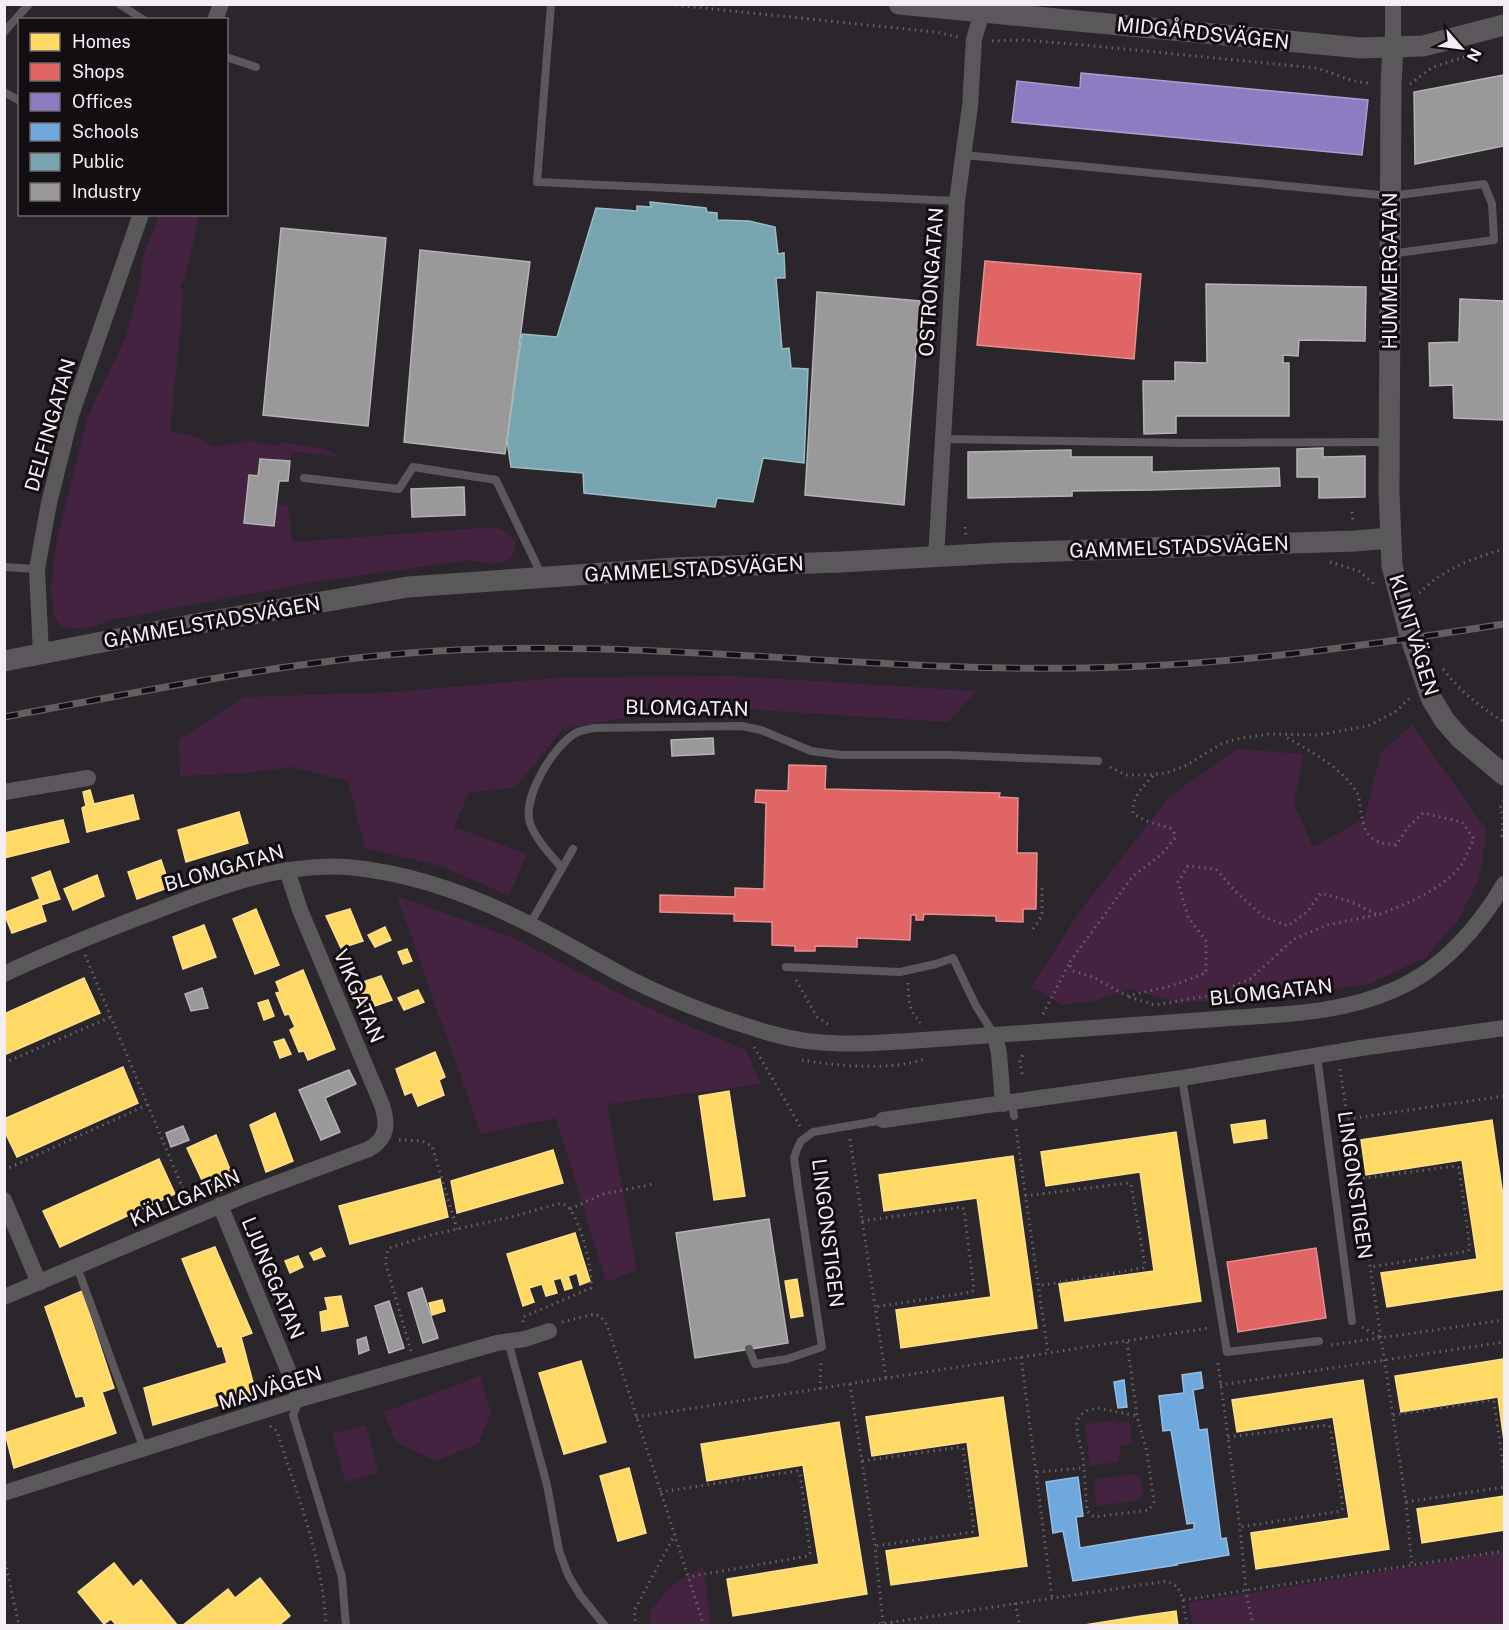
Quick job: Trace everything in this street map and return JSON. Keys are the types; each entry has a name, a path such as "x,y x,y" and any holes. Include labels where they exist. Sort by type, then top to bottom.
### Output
{"street":[{"name":"MIDGÅRDSVÄGEN","path":"899,4 984,9 1332,46 1393,48 1430,45 1504,25"},
{"name":"HUMMERGATAN","path":"1390,538 1393,4"},
{"name":"OSTRONGATAN","path":"936,557 957,201 970,106 974,39 984,9"},
{"name":"DELFINGATAN","path":"41,654 37,569 49,503 72,415 140,216"},
{"name":"GAMMELSTADSVÄGEN","path":"4,661 195,624 408,587 675,568 1390,538"},
{"name":"KLINTVÄGEN","path":"1390,538 1392,566 1399,600 1418,665 1431,698 1461,739 1504,776"},
{"path":"4,792 88,778"},
{"name":"BLOMGATAN","path":"4,974 102,931 189,898 242,881 302,867 344,867 398,874 456,893 530,924 655,991 714,1015 774,1034 824,1044 995,1036 1279,1014 1326,1009 1372,999 1398,989 1419,977 1454,949 1477,924 1504,884"},
{"name":"VIKGATAN","path":"287,870 300,910 382,1105 389,1139"},
{"name":"LINGONSTIGEN","path":"883,1120 1010,1108 1317,1056 1504,1028"},
{"path":"995,1036 1010,1108"},
{"name":"KÄLLGATAN","path":"4,1297 220,1206 369,1149 389,1139"},
{"path":"4,1200 39,1282"},
{"name":"LJUNGGATAN","path":"220,1206 300,1399"},
{"name":"MAJVÄGEN","path":"5,1492 300,1399 549,1331"}],"lane":[{"path":"4,32 29,4"},
{"path":"119,4 141,18"},
{"path":"551,4 537,182 957,201"},
{"path":"228,58 256,67"},
{"path":"4,92 18,100"},
{"path":"964,154 1391,196 1484,184 1492,204 1494,240 1390,254"},
{"path":"943,439 1188,443 1389,442"},
{"path":"304,478 399,489 413,467 496,480 543,577"},
{"path":"4,567 37,569"},
{"name":"BLOMGATAN","path":"562,868 539,840 530,821 529,805 537,781 563,743 577,733 594,728 741,726 761,730 810,751 841,754 952,755 1098,761"},
{"path":"530,924 573,849"},
{"path":"786,967 900,972 953,958 976,1006 995,1036"},
{"name":"LINGONSTIGEN","path":"1317,1056 1352,1321"},
{"path":"1182,1078 1227,1352 1319,1341"},
{"name":"LINGONSTIGEN","path":"822,1347 795,1158 801,1141 806,1136 826,1128 883,1120"},
{"path":"77,1267 144,1449"},
{"path":"508,1341 547,1485 559,1550 568,1575 580,1595 606,1626"},
{"path":"749,1349 755,1364 787,1359 822,1347"},
{"path":"300,1399 293,1415 342,1577 346,1626"}],"path":[{"path":"664,4 935,32 974,39 1084,45 1316,68 1333,72 1355,83 1412,84 1433,67 1469,56"},
{"path":"1414,597 1434,580 1460,564 1504,549"},
{"path":"1440,666 1480,708 1504,722"},
{"path":"1098,761 1126,775 1166,773 1185,766 1221,744 1236,739 1269,734 1317,735 1368,726 1395,712 1414,694"},
{"path":"1069,963 1073,971 1093,977 1127,996 1155,1005 1212,995 1250,979 1294,939 1327,925 1378,915 1413,901 1460,867 1474,839 1462,822 1423,813 1408,827 1396,845 1381,844 1364,829 1357,793 1336,769 1314,753 1282,736"},
{"path":"1034,1032 1069,963 1133,876 1162,854 1175,838 1170,828 1146,821 1133,814 1132,804 1136,794 1155,774"},
{"path":"1504,801 1500,808 1503,816 1502,836 1504,837"},
{"path":"1127,996 1171,986 1206,974 1206,941 1188,917 1178,882 1188,866 1216,869 1238,894 1264,917 1288,926 1307,912 1321,893 1349,901 1378,915"},
{"path":"1033,929 1042,916 1042,885"},
{"path":"75,958 94,950"},
{"path":"85,954 189,1204"},
{"path":"786,967 802,988 817,1017 829,1025"},
{"path":"909,996 913,1016 919,1020 921,1040"},
{"path":"4,1063 111,1017"},
{"path":"754,1047 806,1136"},
{"path":"1022,1074 1020,1061 1024,1052"},
{"path":"1340,1067 1406,1502 1412,1566"},
{"path":"1348,1119 1504,1096"},
{"path":"4,1170 147,1105"},
{"path":"1010,1108 1048,1353"},
{"path":"849,1137 886,1379"},
{"path":"389,1139 422,1141 432,1146 457,1229"},
{"path":"1357,1179 1459,1167 1470,1248 1468,1251 1371,1267"},
{"path":"1025,1196 1128,1182 1131,1184 1145,1266 1038,1286"},
{"path":"570,1209 603,1194 654,1184"},
{"path":"415,1367 386,1264 389,1248 556,1204 561,1203 570,1209 578,1225 591,1273 591,1288 523,1317 524,1323 549,1331 558,1323 590,1314 601,1317 607,1325 704,1626"},
{"path":"862,1221 961,1207 964,1209 975,1290 875,1308"},
{"path":"1319,1341 1333,1346 1504,1320"},
{"path":"1352,1321 1382,1338"},
{"path":"636,1417 1223,1326"},
{"path":"1127,1342 1137,1416 1147,1452 1154,1502 1149,1510 1094,1517 1088,1511 1083,1456 1076,1422 1082,1414 1098,1408 1137,1416"},
{"path":"1220,1385 1504,1342"},
{"path":"820,1389 822,1347"},
{"path":"1021,1357 1052,1597"},
{"path":"1218,1362 1240,1527 1246,1592 1253,1626"},
{"path":"850,1384 875,1546 883,1623"},
{"path":"1393,1415 1492,1400 1504,1470"},
{"path":"266,1424 277,1431 317,1555 325,1601 326,1626"},
{"path":"1227,1437 1328,1425 1343,1508 1341,1511 1240,1527"},
{"path":"862,1461 961,1447 963,1449 974,1529 972,1532 875,1546"},
{"path":"1037,1472 1083,1468"},
{"path":"660,1492 797,1471 800,1473 810,1553 808,1556 688,1577"},
{"path":"1406,1502 1504,1487"},
{"path":"638,1626 634,1618 635,1609 675,1535"},
{"path":"1183,1600 1504,1551"},
{"path":"4,1556 18,1621 15,1626"},
{"path":"867,1626 1167,1581 1178,1587 1183,1600 1187,1626"},
{"path":"1016,1603 1020,1626"}],"shaded area":[{"path":"159,216 199,216 185,279 180,287 184,291 170,431 197,437 214,447 249,441 275,446 282,442 321,448 334,453 337,457 293,451 290,461 260,459 258,476 249,475 244,523 274,526 277,504 288,505 292,542 494,527 508,532 516,542 510,557 499,563 468,560 314,582 111,620 86,629 60,625 55,618 51,591 57,538 87,418 126,337 140,285 144,253"},
{"path":"734,676 977,691 948,722 741,709 680,708 563,729 516,787 469,793 454,827 527,854 509,896 441,866 365,848 348,781 292,767 244,773 180,776 179,739 244,697 394,692 567,677"},
{"path":"1412,725 1487,830 1479,879 1459,918 1426,957 1369,984 1298,995 1179,1003 1131,989 1094,1001 1063,1005 1031,987 1078,914 1170,796 1237,749 1304,754 1294,803 1313,847 1364,819 1381,752"},
{"path":"397,896 516,939 622,995 746,1050 761,1084 607,1104 637,1270 606,1282 556,1118 481,1134"},
{"path":"480,1376 491,1412 478,1444 435,1461 396,1442 384,1412"},
{"path":"1116,1420 1116,1423 1129,1421 1132,1443 1120,1446 1121,1455 1118,1456 1118,1462 1090,1466 1085,1424"},
{"path":"366,1425 378,1473 346,1482 332,1434"},
{"path":"1135,1474 1140,1477 1143,1495 1138,1500 1100,1506 1096,1502 1094,1484 1098,1479"},
{"path":"1504,1552 1504,1625 1193,1625 1188,1603"},
{"path":"703,1567 711,1625 649,1625 651,1611 668,1588"}],"building: Homes":[{"path":"90,790 94,804 133,795 139,819 87,832 82,808 86,806 83,792"},
{"path":"239,812 248,843 186,862 178,830"},
{"path":"63,820 69,842 4,858 4,833"},
{"path":"161,860 170,887 137,899 128,872"},
{"path":"50,871 60,899 41,905 46,921 12,933 4,913 40,899 32,878"},
{"path":"97,875 104,896 73,910 64,889"},
{"path":"256,909 279,965 255,974 233,919"},
{"path":"350,909 363,941 341,948 326,916"},
{"path":"204,925 216,957 183,969 173,937"},
{"path":"385,927 391,940 375,947 368,935"},
{"path":"407,949 412,961 403,964 398,952"},
{"path":"303,970 335,1049 308,1060 304,1051 299,1052 290,1030 295,1027 289,1014 285,1015 276,993 280,992 276,982"},
{"path":"381,976 392,1000 366,1009 357,984"},
{"path":"84,978 100,1013 4,1055 4,1014"},
{"path":"418,990 424,1002 404,1010 398,998"},
{"path":"268,1000 274,1016 264,1020 258,1003"},
{"path":"284,1039 291,1054 280,1058 274,1042"},
{"path":"435,1052 445,1077 439,1080 444,1095 418,1106 412,1092 405,1095 396,1069"},
{"path":"123,1067 138,1103 17,1157 4,1130 4,1119"},
{"path":"729,1091 745,1196 714,1200 699,1096"},
{"path":"275,1113 293,1161 266,1172 250,1125"},
{"path":"1265,1120 1267,1138 1234,1143 1231,1125"},
{"path":"1492,1120 1504,1203 1504,1289 1387,1307 1381,1273 1477,1259 1462,1160 1366,1175 1361,1140"},
{"path":"1176,1132 1201,1301 1065,1321 1059,1284 1154,1271 1140,1172 1046,1186 1041,1152"},
{"path":"216,1135 236,1184 209,1195 187,1148"},
{"path":"553,1150 563,1183 457,1213 451,1181"},
{"path":"1013,1156 1037,1328 901,1348 896,1310 991,1297 977,1198 884,1211 879,1175"},
{"path":"159,1159 175,1194 60,1247 43,1211"},
{"path":"440,1179 448,1217 350,1244 339,1206"},
{"path":"575,1233 590,1281 580,1285 577,1273 568,1276 572,1288 565,1290 561,1278 553,1280 557,1293 546,1296 542,1284 529,1288 534,1302 523,1306 507,1254"},
{"path":"215,1247 252,1333 241,1337 256,1394 153,1425 144,1388 227,1363 222,1346 218,1347 182,1259"},
{"path":"321,1248 325,1256 314,1260 310,1253"},
{"path":"298,1256 303,1267 290,1273 285,1261"},
{"path":"797,1279 803,1316 791,1318 785,1281"},
{"path":"82,1291 114,1388 102,1392 116,1433 14,1468 5,1433 86,1407 83,1396 76,1397 45,1307"},
{"path":"341,1296 348,1326 322,1331 320,1312 328,1310 325,1298"},
{"path":"442,1300 445,1311 432,1315 429,1303"},
{"path":"1504,1359 1504,1441 1498,1397 1401,1412 1395,1376"},
{"path":"581,1361 606,1442 564,1454 539,1373"},
{"path":"1363,1380 1389,1549 1256,1569 1251,1533 1349,1518 1333,1417 1237,1432 1232,1400"},
{"path":"1003,1397 1027,1566 891,1585 886,1551 980,1537 967,1442 872,1456 866,1417"},
{"path":"839,1422 867,1594 733,1616 727,1579 819,1564 803,1465 707,1481 701,1444"},
{"path":"629,1468 646,1533 618,1541 600,1476"},
{"path":"1504,1496 1504,1530 1422,1543 1417,1509"},
{"path":"114,1563 133,1587 141,1580 178,1626 117,1626 111,1619 104,1624 78,1592"},
{"path":"260,1578 290,1616 278,1626 182,1626 228,1589 235,1598"},
{"path":"1176,1611 1178,1626 1078,1626 1141,1616"}],"building: Shops":[{"path":"985,261 1141,274 1134,359 977,345"},
{"path":"789,765 826,766 825,789 1000,793 999,797 1018,798 1017,853 1037,853 1036,909 1023,909 1023,922 996,921 996,916 924,914 923,920 916,920 916,915 911,915 910,940 857,938 857,947 815,946 815,951 795,951 795,946 772,945 772,922 734,921 734,914 660,912 660,895 735,897 735,888 764,889 766,803 755,802 756,790 788,791"},
{"path":"1316,1248 1326,1318 1238,1332 1227,1262"}],"building: Offices":[{"path":"1081,73 1368,100 1362,155 1012,122 1017,81 1080,88"}],"building: Schools":[{"path":"1201,1372 1203,1388 1193,1390 1199,1430 1207,1429 1221,1539 1226,1538 1229,1555 1073,1581 1063,1531 1053,1533 1046,1482 1078,1477 1083,1516 1076,1517 1080,1548 1194,1529 1194,1523 1187,1524 1171,1430 1163,1431 1159,1396 1184,1393 1182,1375"},
{"path":"1124,1380 1127,1407 1118,1408 1114,1382"}],"building: Public":[{"path":"650,202 706,208 707,212 717,213 717,220 749,221 775,227 778,254 784,253 785,278 776,278 782,349 789,348 791,368 808,369 804,463 763,458 753,502 717,498 715,507 584,493 583,473 511,467 507,441 522,334 557,337 596,208 637,211 637,206 651,207"}],"building: Industry":[{"path":"1504,75 1504,146 1415,164 1414,92"},
{"path":"281,228 386,238 368,426 263,415"},
{"path":"420,250 530,262 505,454 404,442"},
{"path":"1206,284 1366,287 1365,341 1299,340 1298,356 1283,355 1283,363 1289,363 1289,416 1176,416 1176,433 1144,434 1143,381 1175,381 1175,362 1207,363"},
{"path":"817,292 920,301 904,505 805,495"},
{"path":"1460,299 1504,301 1504,420 1454,418 1453,385 1430,386 1429,343 1459,342"},
{"path":"1323,448 1323,457 1365,456 1365,497 1319,498 1319,477 1297,477 1297,449"},
{"path":"1071,450 1071,457 1152,457 1152,472 1279,468 1280,486 1072,491 1072,496 968,498 968,452"},
{"path":"260,459 290,461 288,481 279,481 274,526 244,523 249,475 258,476"},
{"path":"464,487 465,515 412,517 411,489"},
{"path":"713,738 714,754 672,756 671,740"},
{"path":"202,988 208,1008 191,1011 185,994"},
{"path":"349,1070 356,1084 325,1098 340,1132 321,1140 299,1090"},
{"path":"183,1126 189,1140 171,1147 166,1133"},
{"path":"769,1219 788,1343 695,1358 676,1233"},
{"path":"422,1288 438,1338 423,1343 408,1293"},
{"path":"389,1301 404,1348 389,1353 375,1306"},
{"path":"366,1337 369,1350 359,1354 357,1340"}],"railway":[{"path":"4,717 243,674 363,657 424,652 559,648 709,653 933,666 1083,668 1189,663 1294,654 1504,624"}]}
